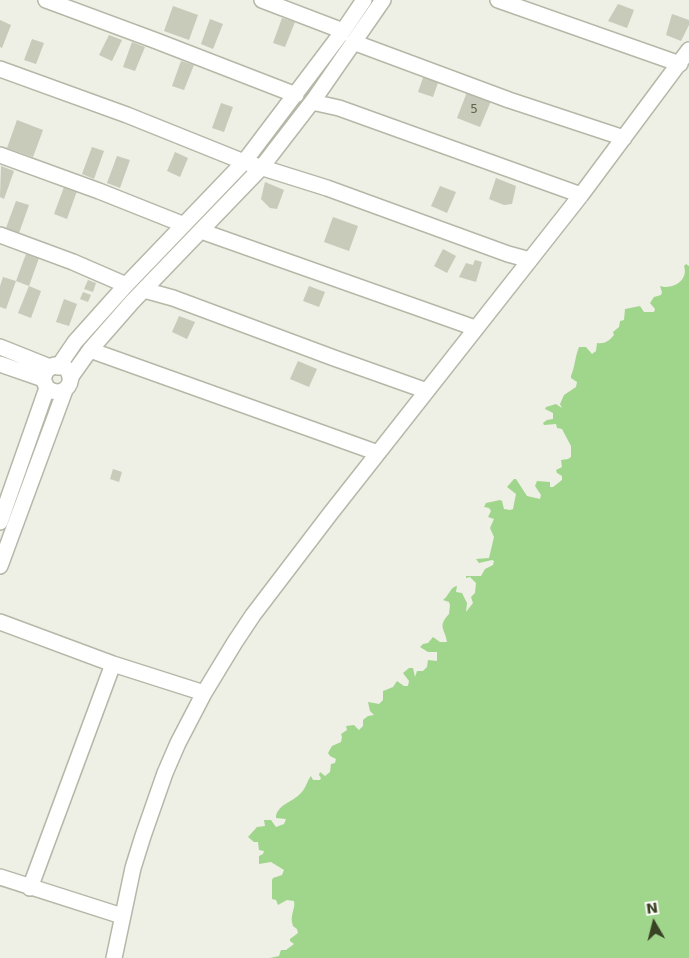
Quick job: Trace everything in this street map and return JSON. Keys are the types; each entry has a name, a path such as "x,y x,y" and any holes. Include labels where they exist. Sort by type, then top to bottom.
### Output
{"street":[{"path":"46,0 296,95"},
{"path":"262,0 348,37 509,100 624,138"},
{"path":"0,348 50,375 56,392 67,384 90,350 144,290 261,168 312,102 348,37 364,0"},
{"path":"0,522 43,403 50,375 75,342 126,284 244,162 296,95 382,0"},
{"path":"498,0 680,64"},
{"path":"114,958 133,868 154,804 178,743 204,693 234,642 475,328 581,195 689,50"},
{"path":"0,69 126,115 244,162 327,188 508,254 530,260"},
{"path":"312,102 339,108 581,195"},
{"path":"0,155 182,224"},
{"path":"202,230 475,328"},
{"path":"0,235 126,284"},
{"path":"144,290 172,298 427,390"},
{"path":"90,350 378,453"},
{"path":"0,364 50,375 64,367 70,374 0,566"},
{"path":"0,622 113,664 204,693"},
{"path":"30,888 113,664"},
{"path":"0,877 122,916"}],"shaded area":[{"path":"686,264 689,266 689,958 270,958 279,956 281,950 286,950 294,944 290,939 298,933 292,922 294,901 287,900 278,905 276,900 272,899 272,880 282,875 284,870 271,862 259,864 259,856 264,851 259,850 258,842 254,842 248,837 257,827 265,826 264,820 271,820 276,827 284,824 286,819 276,818 279,810 301,793 311,776 313,780 320,780 320,772 325,776 330,772 331,764 335,763 336,759 328,753 332,746 341,742 341,734 347,730 346,726 354,725 359,730 363,726 363,720 368,716 374,715 370,711 368,702 379,704 383,700 383,691 393,687 397,681 404,686 408,686 409,681 403,673 409,668 413,668 415,677 417,671 423,671 427,667 428,660 437,661 437,652 428,652 420,647 428,643 433,637 440,642 447,642 443,622 449,614 450,605 449,602 443,600 457,586 456,592 462,593 467,603 466,612 473,603 471,597 475,593 476,583 470,577 466,578 466,576 481,576 485,569 493,565 494,561 492,560 479,563 476,559 489,558 494,537 490,528 494,519 488,517 491,511 489,508 484,507 486,503 500,500 504,509 513,509 516,494 507,487 514,479 516,479 527,496 540,499 541,495 535,486 537,481 550,482 550,487 553,487 562,480 562,476 556,470 562,467 561,460 571,457 571,446 562,429 557,428 556,424 544,425 543,423 553,419 553,413 545,409 546,407 556,404 562,408 560,404 564,395 576,387 577,382 571,376 579,347 586,347 592,354 596,351 597,343 607,342 614,335 613,332 619,327 620,321 624,320 625,309 640,306 644,312 654,312 655,309 650,303 654,297 661,295 660,286 670,287 679,283 684,276 684,266"}],"building":[{"path":"618,4 634,10 627,28 608,21"},
{"path":"173,6 198,15 189,40 164,31"},
{"path":"672,14 689,20 689,25 681,41 666,35"},
{"path":"282,18 295,22 285,47 273,43"},
{"path":"210,19 223,24 213,49 201,44"},
{"path":"0,20 11,25 2,48 0,47"},
{"path":"109,35 122,40 112,61 99,55"},
{"path":"32,39 44,43 36,64 24,60"},
{"path":"132,42 145,47 135,71 123,67"},
{"path":"181,61 194,65 184,90 172,86"},
{"path":"424,75 439,80 433,97 418,92"},
{"path":"467,92 491,101 480,127 457,118"},
{"path":"221,103 233,107 224,132 212,128"},
{"path":"17,120 43,130 33,157 7,148"},
{"path":"92,147 104,151 94,179 82,174"},
{"path":"175,152 188,158 180,177 167,171"},
{"path":"117,156 130,160 120,188 107,183"},
{"path":"1,166 14,171 4,199 0,197"},
{"path":"496,178 516,186 512,204 504,205 489,199"},
{"path":"265,182 284,190 277,209 270,208 261,199"},
{"path":"440,186 456,192 447,213 431,206"},
{"path":"64,187 77,191 67,219 54,214"},
{"path":"16,201 29,205 19,233 6,228"},
{"path":"333,217 358,226 349,251 324,242"},
{"path":"443,249 456,256 447,273 434,266"},
{"path":"26,254 39,258 29,286 16,281"},
{"path":"475,260 482,262 476,282 459,277 466,263 473,265"},
{"path":"3,277 16,281 6,309 0,307 0,286"},
{"path":"88,280 96,283 93,292 84,289"},
{"path":"29,286 41,291 31,318 18,313"},
{"path":"309,286 325,292 319,307 303,301"},
{"path":"83,292 91,295 88,302 80,299"},
{"path":"64,299 77,304 69,326 56,322"},
{"path":"179,316 195,322 187,339 172,332"},
{"path":"298,361 317,369 309,387 290,379"},
{"path":"113,469 122,472 119,482 110,479"}]}
